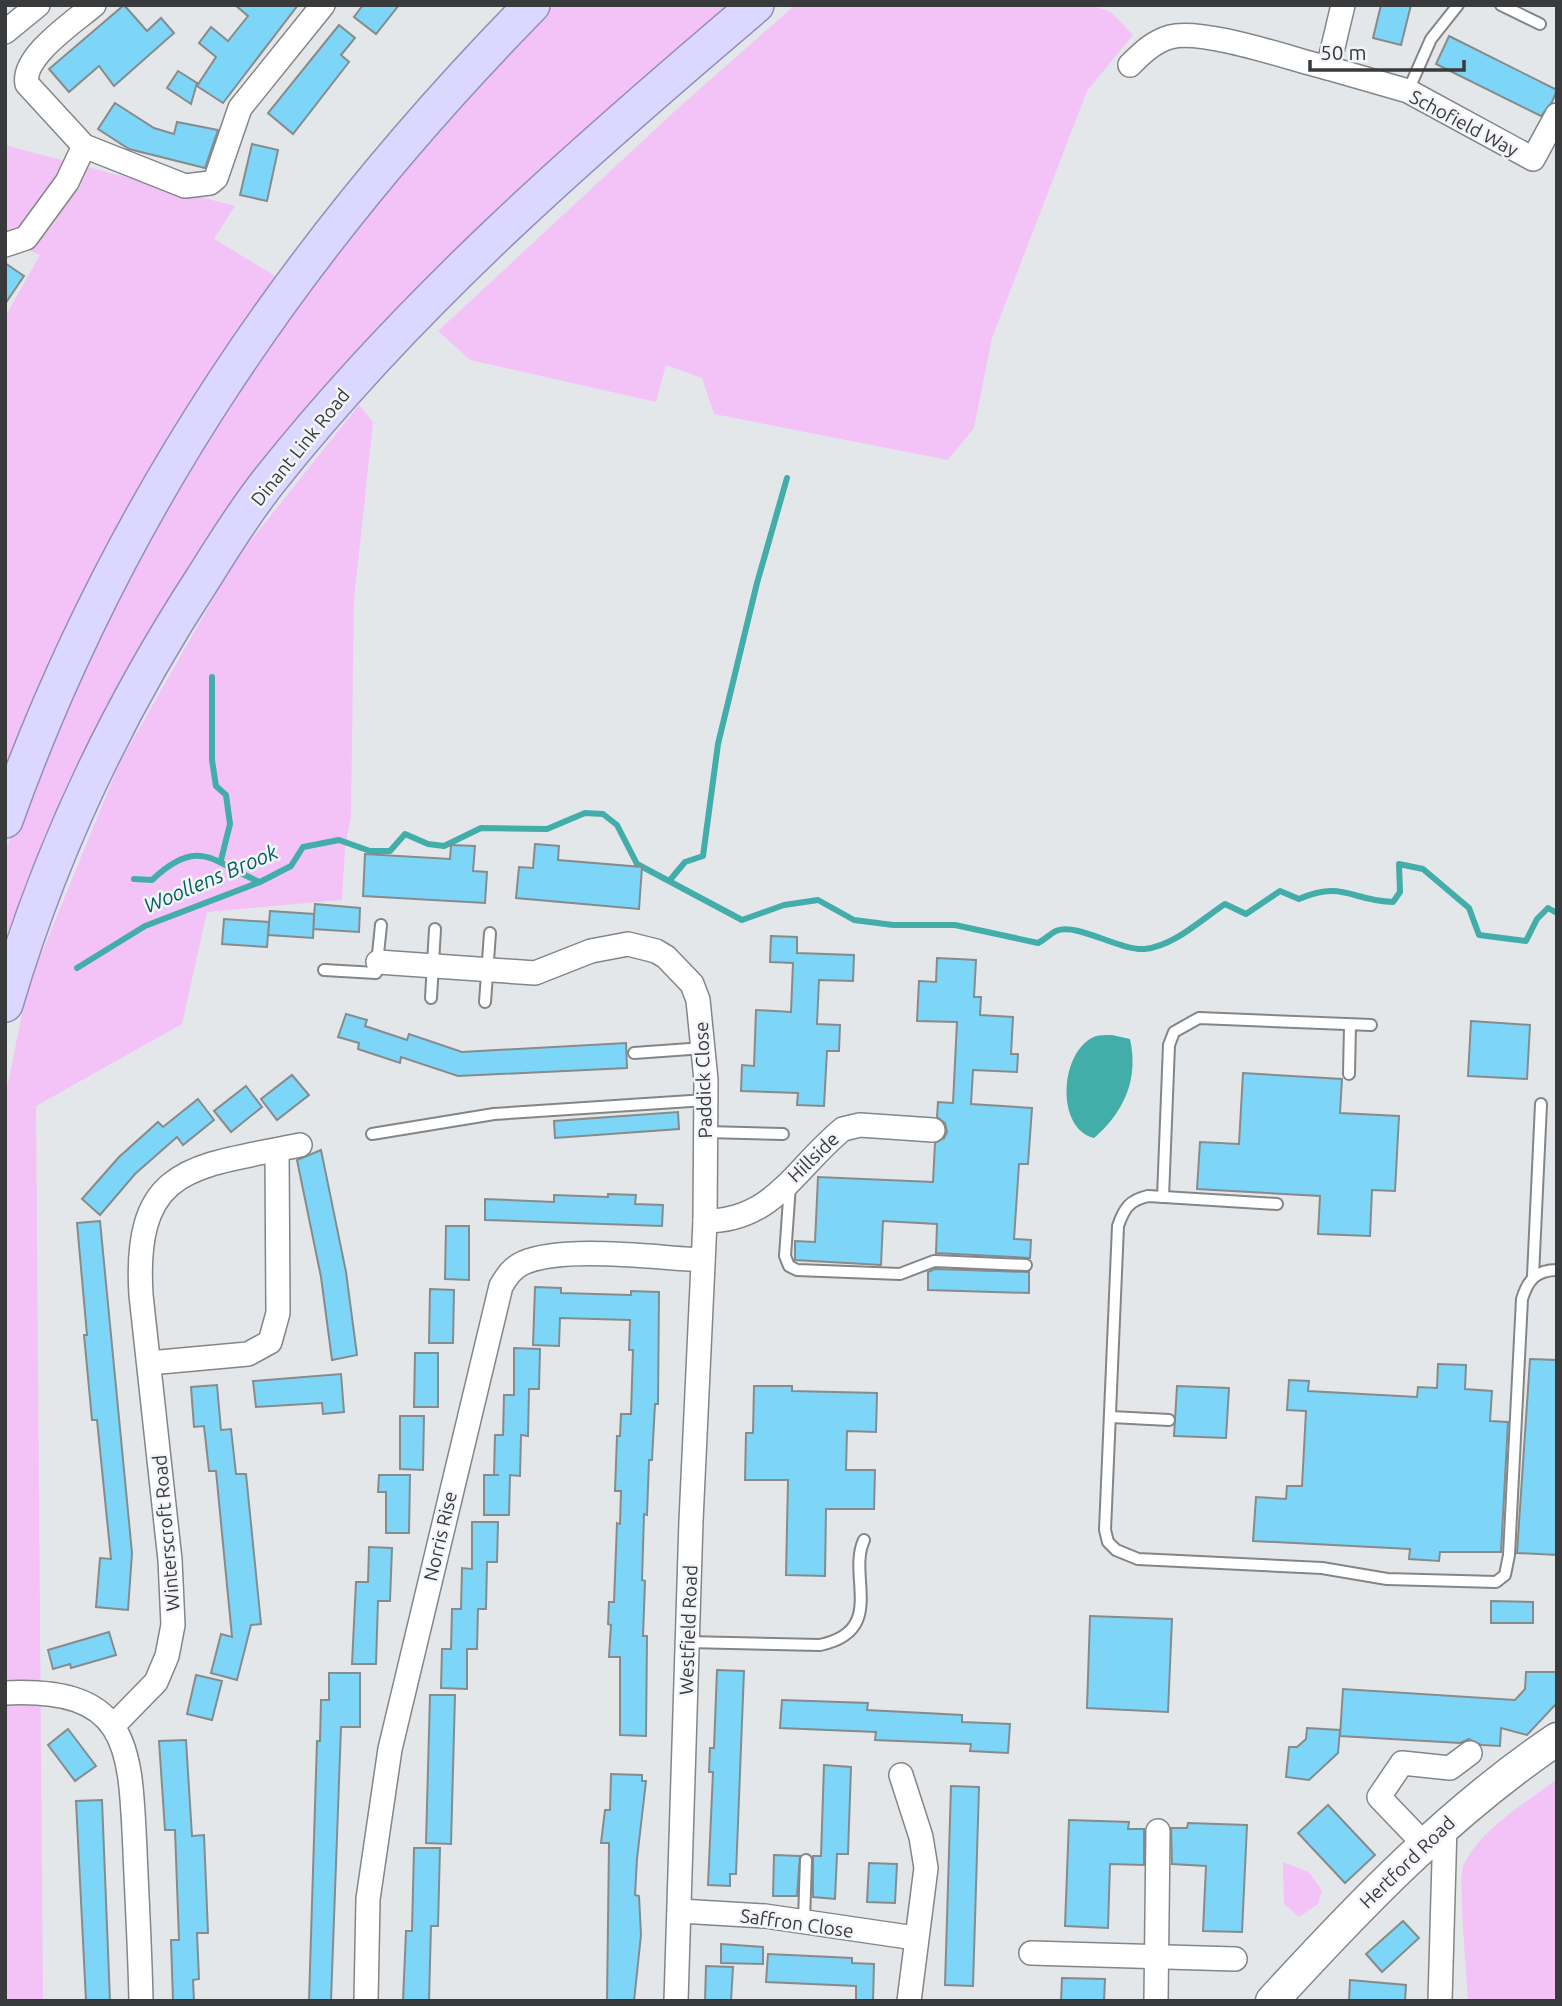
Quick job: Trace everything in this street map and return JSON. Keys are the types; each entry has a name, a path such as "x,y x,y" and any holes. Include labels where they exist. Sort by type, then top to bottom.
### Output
{"main road":[{"path":"5,820 44,717 79,640 153,495 193,429 247,346 357,199 410,135 532,5"},
{"name":"Dinant Link Road","path":"5,1004 65,834 108,740 183,610 270,479 340,397 453,276 516,216 756,5"},
{"name":"Hertford Road","path":"1272,2001 1395,1871 1518,1766 1557,1739"}],"street":[{"path":"5,32 37,5"},
{"path":"94,5 32,59 25,74 27,84 84,146 185,186 210,183 221,169 240,108 323,5"},
{"path":"1328,68 1343,5"},
{"name":"Schofield Way","path":"1130,65 1149,46 1171,37 1196,35 1408,91 1533,159 1557,115"},
{"path":"5,246 26,238 66,182 84,146"},
{"name":"Paddick Close","path":"378,962 535,973 609,946 628,944 656,951 677,966 692,984 698,1000 704,1048 707,1100 704,1260"},
{"name":"Hillside","path":"705,1221 747,1216 764,1205 835,1135 852,1126 933,1130"},
{"name":"Winterscroft Road","path":"113,1726 156,1682 167,1656 173,1625 170,1560 139,1268 143,1230 155,1201 172,1182 189,1171 217,1161 300,1145"},
{"path":"149,1363 248,1354 270,1342 278,1313 277,1150"},
{"name":"Norris Rise","path":"366,2001 368,1899 390,1749 501,1286 509,1273 520,1264 549,1256 704,1260"},
{"name":"Westfield Road","path":"676,2001 687,1642 704,1260"},
{"path":"5,1693 38,1692 63,1695 90,1707 113,1726 126,1751 133,1786 141,2001"},
{"path":"1440,2001 1435,1835 1379,1797 1402,1763 1450,1768 1470,1753"},
{"path":"901,1775 925,1855 925,1893 915,1938 909,2001"},
{"path":"1156,2001 1158,1831"},
{"name":"Saffron Close","path":"680,1911 747,1914 915,1938"},
{"path":"1031,1953 1235,1959"}],"lane":[{"path":"1408,91 1431,39 1458,5"},
{"path":"1501,5 1540,24"},
{"path":"324,970 376,973 381,925"},
{"path":"431,998 435,929"},
{"path":"485,1002 490,933"},
{"path":"1163,1197 1169,1045 1174,1032 1190,1021 1208,1017 1371,1025"},
{"path":"1349,1074 1350,1025"},
{"path":"634,1053 704,1048"},
{"path":"372,1134 494,1114 707,1100"},
{"path":"1278,1205 1148,1196 1129,1204 1118,1226 1105,1530 1108,1542 1127,1556 1138,1559 1322,1568 1387,1579 1488,1584 1496,1582 1505,1575 1509,1555 1522,1299 1532,1276 1541,1104"},
{"path":"706,1132 783,1134"},
{"path":"791,1179 785,1256 793,1268 900,1274 934,1261 1026,1265"},
{"path":"1532,1276 1542,1271 1557,1270"},
{"path":"1111,1417 1169,1420"},
{"path":"687,1642 820,1645 839,1639 848,1632 861,1609 863,1587 859,1562 864,1541"},
{"path":"804,1921 806,1860"}],"shaded area":[{"path":"551,5 741,5 289,437 5,967 5,852 38,765 156,517 311,278"},
{"path":"795,5 1090,5 1111,12 1133,35 1087,91 992,338 974,428 948,460 714,414 702,378 666,365 656,402 470,360 438,331 676,110"},
{"path":"5,145 235,206 214,239 277,277 191,405 5,780 5,317 40,255 5,241"},
{"path":"359,405 373,422 354,600 351,816 345,848 342,900 207,912 182,1024 36,1106 43,2001 5,2001 5,1098 27,989 120,762 236,559"},
{"path":"1557,1779 1557,2001 1468,2001 1462,1909 1463,1867 1470,1853 1492,1829"},
{"path":"1283,1862 1309,1872 1322,1891 1318,1904 1299,1917 1284,1904"}],"water":[{"path":"1112,1035 1130,1039 1130,1081 1121,1106 1094,1138 1081,1132 1073,1120 1066,1089 1075,1057 1084,1044 1096,1036"}],"building":[{"path":"124,5 147,31 161,18 174,33 114,86 99,66 69,92 49,69"},
{"path":"235,5 298,5 223,103 197,86 216,57 199,43 211,27 228,41 248,16"},
{"path":"363,5 399,5 376,34 354,17"},
{"path":"1381,5 1411,5 1401,45 1373,38"},
{"path":"339,25 355,38 341,55 349,62 293,134 268,113"},
{"path":"1449,36 1557,90 1552,102 1541,116 1436,64"},
{"path":"178,71 197,83 191,104 167,88"},
{"path":"115,103 154,128 174,134 177,122 218,130 205,168 129,149 98,129"},
{"path":"252,144 278,150 267,201 240,195"},
{"path":"5,263 24,276 5,304"},
{"path":"535,844 559,846 558,860 642,867 639,909 516,898 519,867 533,868"},
{"path":"451,845 475,846 473,871 487,872 485,903 363,896 365,854 450,859"},
{"path":"315,904 360,908 359,932 313,929"},
{"path":"270,911 314,914 313,938 268,935"},
{"path":"224,919 269,922 267,947 222,944"},
{"path":"771,936 797,937 797,953 854,955 853,981 819,980 817,1024 840,1025 839,1051 827,1051 824,1106 797,1105 798,1093 741,1091 742,1065 754,1066 756,1010 791,1012 793,963 770,962"},
{"path":"937,958 976,960 974,997 981,997 980,1015 1013,1017 1011,1054 1018,1054 1017,1072 973,1070 971,1104 1032,1108 1028,1164 1019,1164 1014,1239 1031,1240 1030,1258 936,1253 937,1224 883,1221 881,1265 795,1260 795,1241 815,1242 818,1177 933,1182 935,1143 944,1138 947,1132 945,1123 937,1117 938,1102 953,1103 957,1022 917,1021 919,981 936,982"},
{"path":"346,1014 367,1020 365,1026 407,1040 409,1034 462,1052 626,1043 627,1068 458,1076 401,1057 400,1063 358,1049 359,1043 338,1037"},
{"path":"1471,1021 1530,1025 1527,1079 1468,1076"},
{"path":"1243,1073 1342,1079 1340,1113 1399,1116 1395,1191 1372,1190 1370,1236 1318,1234 1320,1196 1197,1189 1200,1142 1239,1144"},
{"path":"292,1075 309,1095 277,1120 261,1099"},
{"path":"246,1086 262,1107 231,1132 214,1111"},
{"path":"198,1099 214,1120 183,1145 177,1137 135,1174 100,1215 82,1199 119,1157 158,1122 163,1127"},
{"path":"678,1112 679,1129 555,1138 554,1121"},
{"path":"321,1150 346,1272 357,1355 332,1360 321,1277 297,1160"},
{"path":"608,1194 636,1195 635,1204 663,1205 662,1226 485,1220 485,1199 554,1202 554,1195 608,1197"},
{"path":"100,1221 132,1553 128,1610 96,1607 100,1558 111,1559 97,1420 92,1420 77,1223"},
{"path":"446,1226 469,1226 469,1280 445,1279"},
{"path":"935,1269 1029,1272 1029,1293 928,1290 928,1272"},
{"path":"535,1287 561,1288 561,1293 631,1295 631,1291 659,1292 658,1404 655,1404 652,1460 649,1460 647,1515 644,1514 642,1580 645,1581 643,1636 647,1636 646,1736 620,1735 620,1657 609,1657 609,1602 614,1602 617,1523 620,1524 621,1491 615,1491 617,1436 620,1436 621,1414 631,1414 633,1350 629,1350 630,1320 560,1318 559,1346 533,1345"},
{"path":"430,1289 454,1290 453,1343 429,1343"},
{"path":"514,1348 540,1349 539,1389 529,1389 528,1436 521,1435 520,1476 510,1475 509,1515 484,1515 484,1475 494,1475 495,1435 503,1435 504,1395 514,1395"},
{"path":"415,1353 438,1353 438,1407 414,1407"},
{"path":"1530,1359 1557,1360 1557,1555 1517,1553"},
{"path":"1438,1364 1466,1365 1465,1389 1492,1391 1490,1421 1508,1422 1501,1552 1440,1552 1439,1561 1409,1559 1410,1549 1253,1541 1256,1497 1286,1499 1287,1486 1302,1486 1306,1411 1287,1410 1289,1380 1309,1381 1308,1391 1417,1397 1418,1387 1437,1388"},
{"path":"341,1374 344,1412 323,1414 322,1403 256,1407 253,1381"},
{"path":"217,1385 221,1430 231,1429 236,1474 246,1474 261,1624 251,1625 237,1680 211,1673 221,1634 232,1637 216,1471 209,1471 204,1426 194,1427 191,1387"},
{"path":"754,1386 792,1386 792,1391 877,1393 876,1432 847,1431 846,1470 875,1470 874,1509 826,1509 825,1576 786,1575 788,1480 745,1480 746,1433 753,1433"},
{"path":"1177,1386 1229,1388 1226,1438 1174,1436"},
{"path":"400,1416 424,1416 423,1470 400,1469"},
{"path":"379,1475 410,1475 409,1533 386,1533 386,1492 378,1492"},
{"path":"472,1522 498,1522 497,1562 487,1562 486,1609 478,1609 477,1649 467,1649 467,1689 441,1688 442,1649 451,1649 452,1609 461,1609 462,1568 472,1569"},
{"path":"369,1547 392,1548 390,1601 378,1601 376,1664 352,1664 356,1582 368,1582"},
{"path":"1491,1601 1533,1602 1533,1623 1491,1623"},
{"path":"1090,1616 1172,1619 1168,1712 1087,1708"},
{"path":"109,1632 116,1655 71,1668 70,1664 53,1669 48,1650"},
{"path":"717,1670 744,1671 736,1874 730,1874 730,1886 708,1885 713,1772 709,1772 710,1748 714,1748"},
{"path":"1526,1672 1557,1672 1556,1704 1527,1735 1501,1728 1500,1746 1481,1745 1469,1739 1460,1743 1340,1736 1343,1689 1515,1700 1525,1689"},
{"path":"329,1673 360,1673 360,1727 341,1727 331,2001 309,2001 317,1741 320,1741 321,1700 329,1700"},
{"path":"196,1675 222,1681 212,1720 187,1714"},
{"path":"430,1695 455,1695 451,1844 426,1843"},
{"path":"782,1700 868,1703 867,1710 962,1715 962,1722 1010,1724 1008,1753 970,1751 971,1744 875,1740 876,1732 780,1728"},
{"path":"1307,1728 1340,1730 1338,1753 1309,1780 1286,1777 1289,1747 1297,1747 1306,1739"},
{"path":"68,1729 96,1766 75,1781 48,1745"},
{"path":"186,1740 192,1836 204,1835 208,1933 197,1933 199,1979 193,1980 194,2001 173,2001 171,1940 179,1940 175,1830 165,1830 159,1741"},
{"path":"824,1765 851,1767 848,1854 837,1854 835,1899 813,1897 813,1856 821,1856"},
{"path":"611,1774 642,1775 642,1781 646,1781 635,1895 639,1896 641,1935 634,2001 607,2001 609,1843 601,1843 605,1810 610,1810"},
{"path":"951,1786 979,1787 973,1986 945,1985"},
{"path":"102,1800 110,2001 86,2001 76,1801"},
{"path":"1328,1805 1375,1855 1345,1883 1298,1833"},
{"path":"1069,1820 1129,1822 1128,1829 1144,1829 1144,1865 1110,1864 1108,1928 1065,1926"},
{"path":"1188,1823 1247,1825 1242,1932 1203,1931 1206,1866 1172,1864 1171,1828 1187,1828"},
{"path":"414,1848 440,1848 438,1926 431,1926 429,2001 403,2001 406,1931 412,1931"},
{"path":"774,1855 800,1856 797,1896 773,1896"},
{"path":"869,1863 897,1864 895,1903 867,1902"},
{"path":"1403,1921 1419,1938 1382,1972 1366,1954"},
{"path":"721,1944 763,1947 763,1964 721,1963"},
{"path":"768,1954 852,1958 852,1963 874,1964 873,2001 856,2001 856,1986 766,1982"},
{"path":"706,1966 733,1967 731,2001 705,2001"},
{"path":"1062,1978 1105,1979 1104,2001 1061,2001"},
{"path":"1350,1980 1406,1985 1405,2001 1349,2001"}],"waterway":[{"path":"670,880 685,862 703,856 718,744 757,583 787,478"},
{"path":"212,677 212,760 216,786 226,795 230,824 221,860"},
{"name":"Woollens Brook","path":"77,968 145,926 260,882 291,866 303,847 339,840 370,851 390,851 405,834 428,844 444,846 481,828 547,829 585,813 603,814 617,825 637,864 742,920 784,905 818,900 854,920 893,925 955,925 1038,943 1056,931 1065,929 1087,933 1123,946 1145,949 1167,943 1225,904 1246,914 1280,891 1299,899 1326,891 1337,891 1393,902 1400,892 1399,864 1423,869 1469,908 1479,935 1526,941 1537,919 1548,908 1557,913"},
{"path":"134,879 152,880 168,866 195,856 218,861 260,882"}]}
